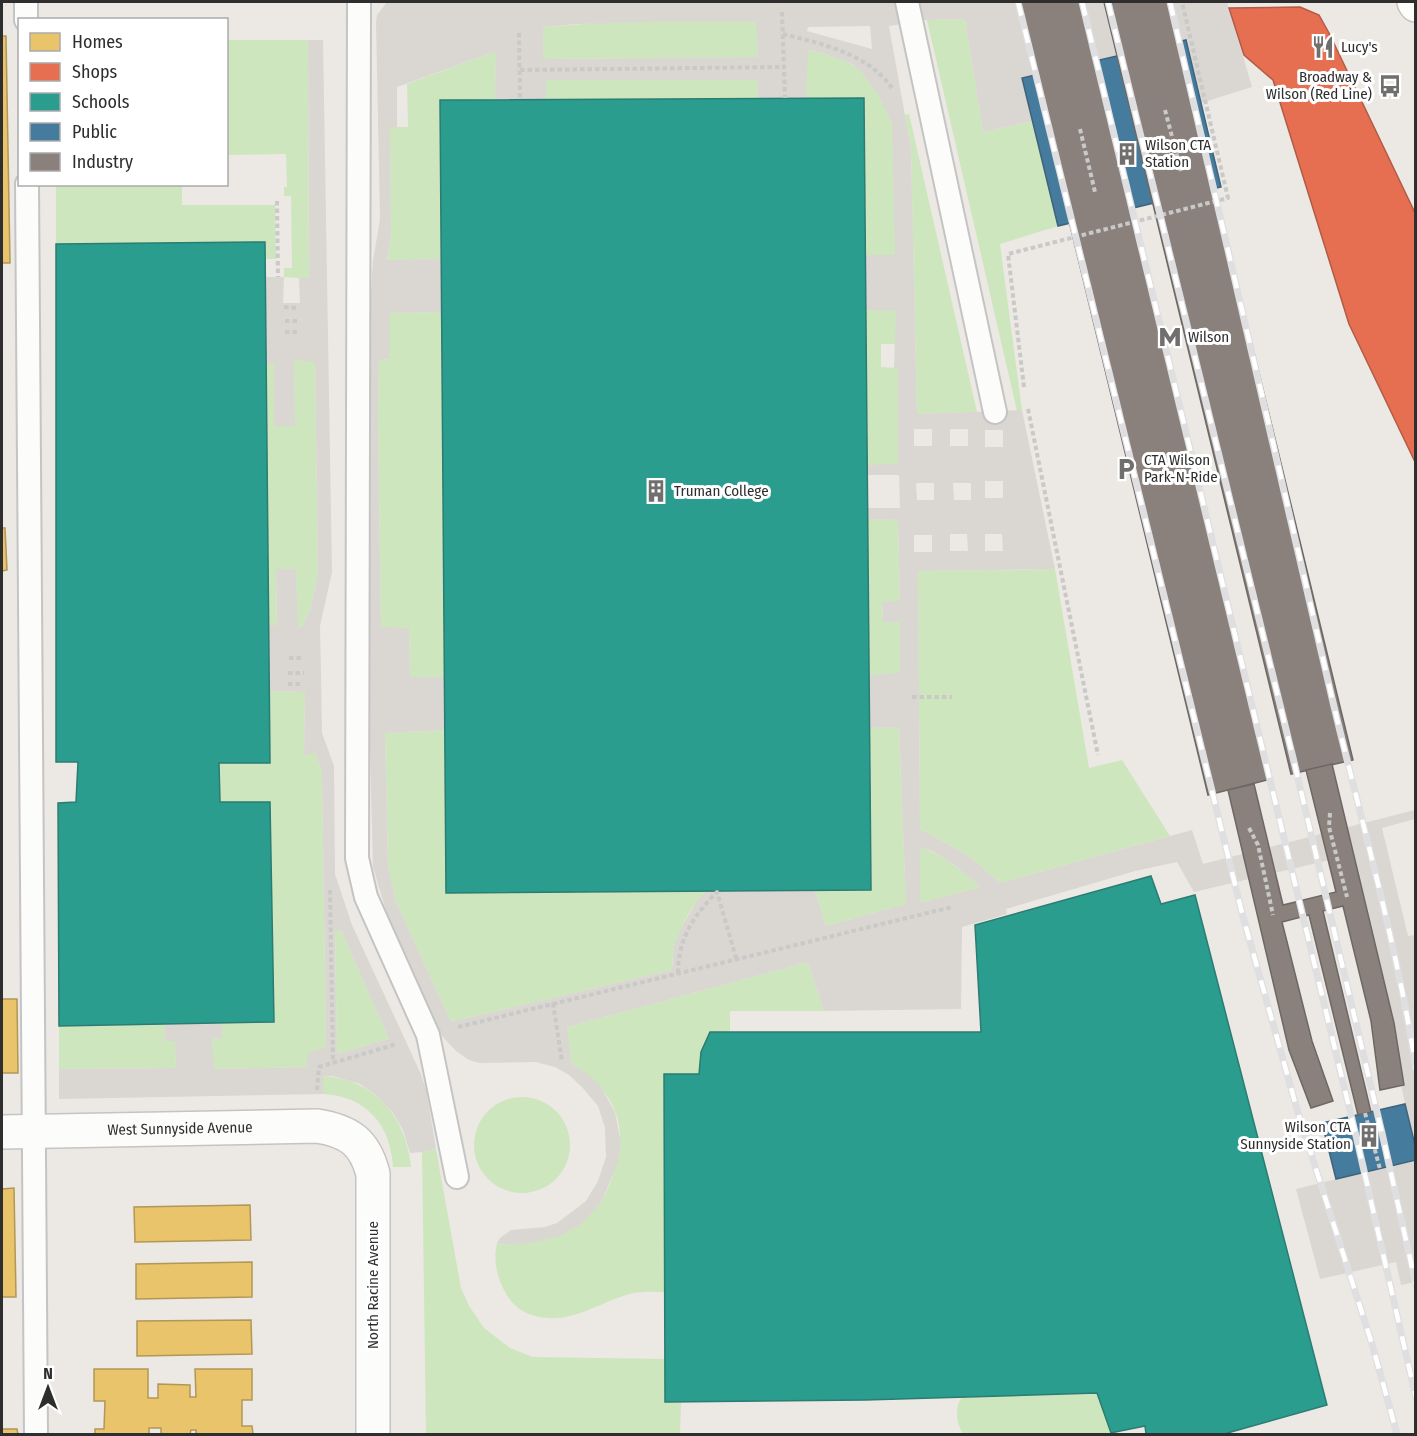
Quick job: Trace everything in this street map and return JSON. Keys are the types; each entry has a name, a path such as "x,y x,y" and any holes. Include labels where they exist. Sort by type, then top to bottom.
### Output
{"street":[{"name":"West Sunnyside Avenue","path":"2,1132 317,1126 337,1129 357,1141"},
{"name":"North Racine Avenue","path":"357,1141 369,1158 373,1174 373,1434"}],"lane":[{"path":"26,2 26,18"},
{"path":"359,2 357,858 366,897 428,1035 457,1177"},
{"path":"907,2 995,412"},
{"path":"27,186 36,1434"}],"path":[{"path":"1024,388 1008,254 1228,198 1182,2"},
{"path":"782,12 785,98"},
{"path":"519,33 520,100"},
{"path":"783,34 819,43 871,66 892,89"},
{"path":"520,69 784,67"},
{"path":"1165,110 1181,171"},
{"path":"1080,129 1095,192"},
{"path":"277,201 278,277"},
{"path":"284,307 298,308"},
{"path":"285,321 298,321"},
{"path":"285,332 298,332"},
{"path":"1026,400 1098,755"},
{"path":"289,658 304,658"},
{"path":"288,673 304,673"},
{"path":"288,684 303,684"},
{"path":"912,697 952,697"},
{"path":"1330,813 1329,826 1347,897"},
{"path":"1249,828 1258,845 1274,915"},
{"path":"330,888 333,1063"},
{"path":"678,973 683,939 699,910 717,892 736,958"},
{"path":"449,1029 736,958 952,908"},
{"path":"553,1003 562,1062"},
{"path":"317,1094 320,1067 391,1045"},
{"path":"1365,1113 1380,1169"}],"green space":[{"path":"965,19 983,132 1032,121 1058,226 1000,244 1022,410 1017,411 927,20"},
{"path":"611,22 757,22 758,57 543,59 543,27"},
{"path":"228,40 308,40 309,279 284,277 284,268 292,268 291,196 284,196 284,187 287,187 286,154 228,155"},
{"path":"807,50 836,57 858,69 877,91 887,108 894,143 895,256 866,255 864,98 806,98"},
{"path":"494,52 496,55 495,100 443,259 387,261 391,236 390,127 408,127 407,84"},
{"path":"546,80 757,80 758,99 546,100"},
{"path":"909,114 977,412 917,414 911,149 905,115"},
{"path":"56,186 182,186 182,205 275,205 276,259 265,259 264,242 56,244"},
{"path":"866,310 896,310 896,344 881,344 881,367 898,368 898,465 868,465"},
{"path":"443,312 445,677 410,677 409,628 381,628 379,360 389,359 389,313"},
{"path":"294,360 315,361 318,572 311,607 303,626 297,628 296,570 276,569 277,626 269,626 266,364 274,364 274,426 295,426"},
{"path":"868,519 898,520 900,602 882,603 883,622 900,622 900,674 869,675"},
{"path":"1055,569 1089,768 1122,760 1170,836 1000,883 969,856 920,829 918,571"},
{"path":"270,691 305,692 304,754 315,753 322,772 326,1047 307,1067 213,1069 212,1039 222,1038 222,1023 274,1022 270,802 220,802 219,763 270,763"},
{"path":"899,727 906,904 826,926 815,891 871,890 870,728"},
{"path":"445,730 446,893 705,892 681,928 674,949 672,970 451,1022 396,902 388,868 385,733"},
{"path":"920,847 945,859 981,887 920,903"},
{"path":"335,930 341,930 389,1039 337,1054"},
{"path":"808,962 824,1011 730,1011 730,1032 710,1032 701,1052 699,1074 664,1074 666,1292 633,1293 584,1312 559,1318 532,1315 516,1306 505,1292 498,1274 495,1256 497,1243 513,1245 601,1203 617,1162 620,1143 619,1126 614,1109 605,1093 591,1078 572,1064 567,1027"},
{"path":"165,1024 164,1040 175,1041 176,1068 59,1069 59,1026"},
{"path":"323,1076 358,1084 385,1104 395,1117 402,1132 411,1167 393,1167 387,1138 381,1126 364,1107 352,1100 323,1094"},
{"path":"522,1097 540,1101 556,1111 566,1127 570,1145 566,1163 556,1179 540,1189 522,1193 504,1189 488,1179 478,1163 474,1145 478,1127 488,1111 504,1101"},
{"path":"436,1149 461,1288 469,1306 484,1328 510,1348 533,1357 666,1359 666,1402 681,1402 680,1433 426,1434 422,1152"},
{"path":"1097,1393 1119,1431 1117,1434 963,1434 957,1420 957,1410 962,1397"}],"shaded area":[{"path":"387,2 1227,2 1252,87 1201,103 1022,79 1032,121 983,132 965,19 927,20 889,26 911,149 917,414 1022,410 1055,569 918,571 920,829 969,856 1000,883 1192,830 1203,864 1415,810 1415,819 1382,828 1408,936 1415,935 1415,1149 1351,855 1194,892 1177,862 1135,871 1006,909 1007,914 962,927 961,1009 824,1011 808,962 567,1027 572,1064 589,1075 601,1087 615,1112 621,1143 618,1162 601,1203 581,1224 560,1236 536,1242 513,1245 497,1243 511,1230 545,1227 557,1223 586,1201 598,1181 606,1157 605,1128 598,1106 569,1075 555,1067 536,1062 479,1063 469,1060 456,1051 442,1036 387,914 373,867 367,627 367,359 373,261 380,219 377,15","holes":["656,22 756,22 758,57 543,59 543,27","870,26 872,49 807,31 808,27","808,50 826,54 852,64 862,73 878,94 892,124 895,255 866,255 866,310 896,311 894,368 898,368 898,464 868,465 868,475 899,475 900,508 868,508 868,519 898,520 900,601 882,602 883,622 900,622 900,673 869,675 870,728 899,727 906,904 826,926 815,891 705,892 698,899 681,928 674,946 672,970 451,1022 396,902 388,868 385,733 445,730 445,677 410,677 409,628 381,627 379,360 389,359 390,313 443,312 443,259 387,260 391,236 390,128 397,127 397,87 494,52 496,55 495,100 546,100 546,80 757,80 758,99 806,98","914,429 932,429 932,446 914,446","950,429 968,429 968,446 950,446","985,430 1003,430 1003,447 985,447","985,481 1003,481 1003,498 985,498","916,483 934,483 934,500 917,500","953,483 971,483 971,500 954,500","950,534 967,534 968,551 950,551","985,534 1002,534 1003,551 985,551","914,535 932,535 932,552 914,552","920,848 930,850 953,864 981,887 920,903"]},
{"path":"308,40 323,40 332,572 320,626 322,733 334,766 335,874 352,925 426,1089 436,1149 422,1152 410,1153 403,1130 393,1113 376,1095 360,1084 333,1076 323,1076 323,1094 59,1099 59,1069 176,1068 175,1041 164,1041 165,1024 222,1023 222,1038 212,1039 214,1069 307,1067 308,1053 326,1047 322,772 315,753 304,755 305,692 270,691 269,626 277,625 276,569 296,569 298,628 303,626 311,607 318,572 315,362 294,360 295,426 274,426 274,364 266,364 265,277 284,277 283,303 300,303 299,278 309,278","holes":["341,930 389,1039 337,1054 335,931"]},
{"path":"1415,1160 1415,1282 1401,1285 1396,1262 1320,1279 1296,1189"}],"building: Homes":[{"path":"2,36 6,36 10,263 2,263"},
{"path":"2,528 5,528 7,570 2,571"},
{"path":"2,999 17,999 18,1073 2,1073"},
{"path":"14,1188 16,1297 2,1297 2,1189"},
{"path":"250,1205 251,1240 135,1242 134,1207"},
{"path":"252,1262 252,1297 136,1299 136,1264"},
{"path":"251,1320 252,1354 137,1356 137,1321"},
{"path":"94,1369 148,1369 148,1398 158,1398 158,1384 190,1385 190,1397 196,1397 195,1369 252,1369 252,1400 242,1400 242,1426 252,1426 253,1434 196,1434 196,1430 191,1430 190,1434 161,1434 161,1428 149,1428 149,1434 95,1434 95,1429 104,1429 105,1401 94,1401"},
{"path":"2,1429 17,1429 18,1434 2,1434"}],"building: Shops":[{"path":"1300,7 1319,15 1416,215 1416,464 1349,324 1273,80 1244,55 1229,8"}],"building: Schools":[{"name":"Truman College","path":"864,98 871,890 446,893 440,100"},
{"path":"265,242 270,763 219,763 220,802 270,802 274,1022 59,1026 58,803 76,802 78,762 56,762 56,244"},
{"path":"1151,876 1161,904 1195,895 1327,1405 1224,1434 1146,1434 1145,1426 1111,1433 1097,1393 865,1400 665,1402 664,1074 699,1074 701,1052 710,1032 981,1032 975,925"}],"building: Public":[{"name":"Wilson CTA Station","path":"1186,40 1221,187 1058,226 1022,78"},
{"name":"Wilson CTA Sunnyside Station","path":"1405,1104 1416,1149 1416,1160 1336,1179 1322,1123"}],"building: Industry":[{"path":"1016,2 1084,2 1271,779 1208,795"},
{"path":"1104,2 1169,2 1353,760 1291,774"},
{"path":"1332,764 1394,1023 1404,1085 1380,1090 1371,1021 1343,906 1323,911 1371,1112 1358,1115 1309,915 1282,922 1312,1041 1333,1101 1311,1108 1289,1050 1228,790 1254,784 1283,905 1336,892 1306,770"}],"railway":[{"path":"1018,2 1242,913 1298,1113 1372,1344 1397,1434"},
{"path":"1082,2 1357,1140 1416,1398"},
{"path":"1108,2 1295,766 1416,1285"},
{"path":"1170,2 1332,698 1389,929 1416,1069"}],"place":[{"name":"Lucy's","path":"1323,47"},
{"name":"Broadway & Wilson (Red Line)","path":"1390,86"},
{"name":"Wilson CTA Station","path":"1127,154"},
{"name":"Wilson","path":"1170,337"},
{"name":"CTA Wilson Park-N-Ride","path":"1126,469"},
{"name":"Truman College","path":"656,491"},
{"name":"Wilson CTA Sunnyside Station","path":"1369,1136"}]}
